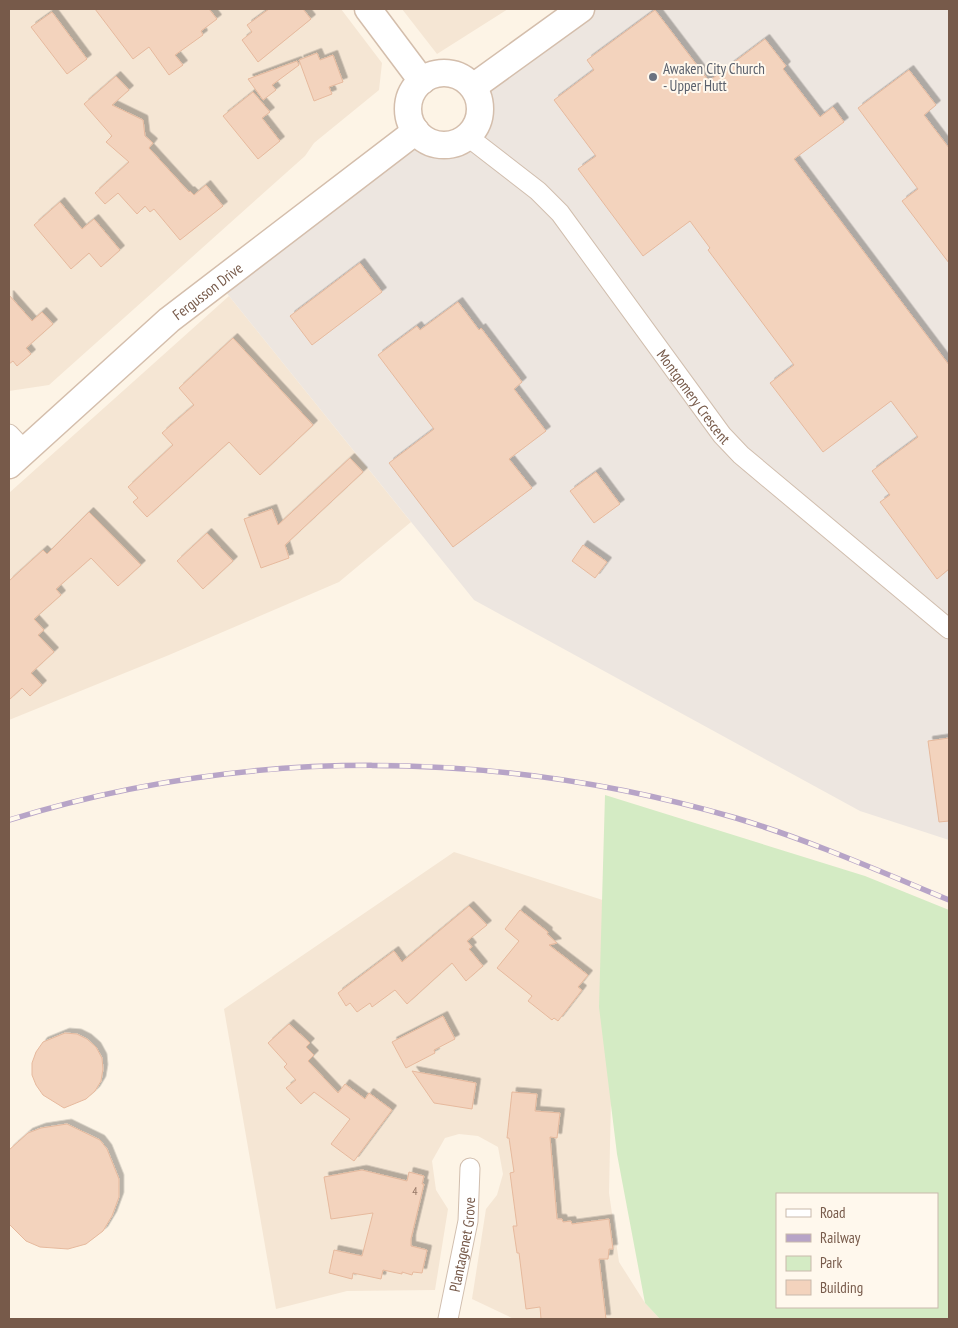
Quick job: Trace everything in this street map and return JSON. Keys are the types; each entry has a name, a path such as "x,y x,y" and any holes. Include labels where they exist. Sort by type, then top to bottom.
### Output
{"main road":[{"path":"368,9 422,81"},
{"path":"473,87 581,9"},
{"path":"444,73 465,79 473,87 479,101 480,112 476,126 467,136 449,144 436,144 424,138 416,131 411,123 409,104 411,96 422,81 444,73"},
{"name":"Fergusson Drive","path":"14,450 169,320 416,131"}],"street":[{"name":"Montgomery Crescent","path":"467,136 538,190 560,213 722,435 740,456 949,629"},
{"name":"Plantagenet Grove","path":"448,1319 468,1221 470,1168"}],"shaded area":[{"path":"9,9 341,9 382,63 379,90 314,143 305,156 49,385 9,391"},
{"path":"402,9 508,9 437,54"},
{"path":"581,9 949,9 949,840 860,811 474,600 217,281 424,138 436,144 449,144 467,136 479,119 477,94"},
{"path":"229,296 411,522 339,582 169,655 9,720 9,493"},
{"path":"454,852 615,904 609,1193 619,1262 645,1303 660,1319 514,1319 472,1299 486,1209 497,1195 503,1174 498,1147 478,1136 459,1134 445,1138 432,1161 436,1190 448,1209 435,1290 347,1291 276,1309 224,1009"}],"green space":[{"path":"605,795 865,876 949,910 949,1319 660,1319 645,1303 617,1154 599,1007"}],"building":[{"path":"95,9 209,9 217,19 201,31 203,35 175,55 183,65 169,75 149,47 133,59"},
{"path":"269,9 303,9 311,19 258,62 242,40 252,32 247,25"},
{"path":"655,10 709,81 765,39 786,66 783,69 820,117 833,107 844,122 794,159 949,365 949,569 937,579 880,502 890,495 872,471 918,437 891,401 823,452 770,383 794,365 708,250 710,248 690,221 643,256 578,169 596,156 554,100 594,70 587,60"},
{"path":"52,12 87,59 67,74 31,27"},
{"path":"317,53 320,60 333,55 343,82 329,87 332,94 314,101 299,60"},
{"path":"297,61 299,65 272,85 276,90 263,100 248,79"},
{"path":"909,70 936,105 924,115 949,148 949,263 902,201 918,189 858,108"},
{"path":"116,76 129,90 112,105 143,120 145,136 153,143 149,148 189,192 194,195 206,185 223,206 180,240 154,209 150,212 145,206 137,214 118,193 105,204 95,193 129,162 106,142 112,136 84,104"},
{"path":"253,92 270,112 262,118 280,141 258,159 223,116"},
{"path":"60,202 82,229 94,219 120,250 101,267 89,253 71,269 34,225"},
{"path":"360,263 382,292 312,345 290,316"},
{"path":"9,295 32,321 42,312 53,324 26,348 31,354 17,366 13,361 9,364"},
{"path":"458,302 479,330 481,328 522,382 514,389 546,431 509,459 532,488 453,547 389,463 434,429 378,355 417,326 420,330"},
{"path":"233,338 313,425 260,475 229,442 147,517 133,502 138,498 128,487 173,445 162,433 194,405 179,388"},
{"path":"350,458 363,472 285,545 289,558 261,568 244,519 272,509 278,525"},
{"path":"596,472 620,504 594,523 570,491"},
{"path":"89,512 141,565 118,586 91,558 56,589 61,595 34,619 44,630 38,635 54,652 31,673 42,685 30,696 22,688 9,700 9,581 43,550 47,554"},
{"path":"207,533 233,561 203,589 177,561"},
{"path":"583,545 607,562 595,578 572,561"},
{"path":"949,738 949,821 939,822 928,741"},
{"path":"469,906 487,925 467,941 472,947 469,949 483,966 466,981 452,963 407,1004 395,990 372,1007 370,1003 357,1012 350,1003 346,1006 338,993 394,951 402,962"},
{"path":"520,910 548,932 547,934 557,943 549,945 588,975 578,987 582,990 558,1021 554,1018 552,1020 528,1001 532,996 497,968 519,941 505,929"},
{"path":"443,1016 455,1039 434,1050 435,1053 406,1068 392,1042"},
{"path":"289,1024 310,1043 306,1047 314,1055 308,1061 338,1093 345,1084 365,1099 369,1093 392,1110 354,1161 331,1144 350,1119 314,1092 301,1104 286,1088 296,1080 284,1067 287,1064 268,1043"},
{"path":"65,1033 77,1034 87,1039 96,1047 102,1058 103,1069 101,1081 95,1091 86,1099 64,1108 43,1095 32,1075 32,1063 36,1052 43,1042"},
{"path":"412,1071 476,1083 472,1109 434,1103"},
{"path":"512,1092 537,1094 535,1111 560,1113 557,1138 550,1137 557,1219 562,1219 563,1222 571,1221 572,1224 609,1219 613,1249 609,1249 608,1259 599,1259 606,1319 541,1319 540,1307 526,1309 519,1253 517,1253 513,1226 517,1226 510,1173 514,1172 509,1138 507,1138"},
{"path":"67,1124 100,1140 107,1149 119,1179 119,1197 112,1216 103,1231 86,1244 68,1249 40,1247 26,1241 9,1224 9,1150 28,1133 41,1128"},
{"path":"362,1170 407,1181 409,1172 424,1176 422,1184 424,1184 411,1239 411,1246 427,1250 422,1273 413,1272 412,1275 383,1270 381,1279 353,1273 352,1279 329,1273 334,1250 362,1256 373,1213 331,1219 324,1177"}],"railway":[{"path":"9,820 99,796 189,779 281,769 372,765 464,769 556,779 646,795 736,818 817,846 949,900"}],"place":[{"name":"Awaken City Church - Upper Hutt","path":"653,77"}]}
